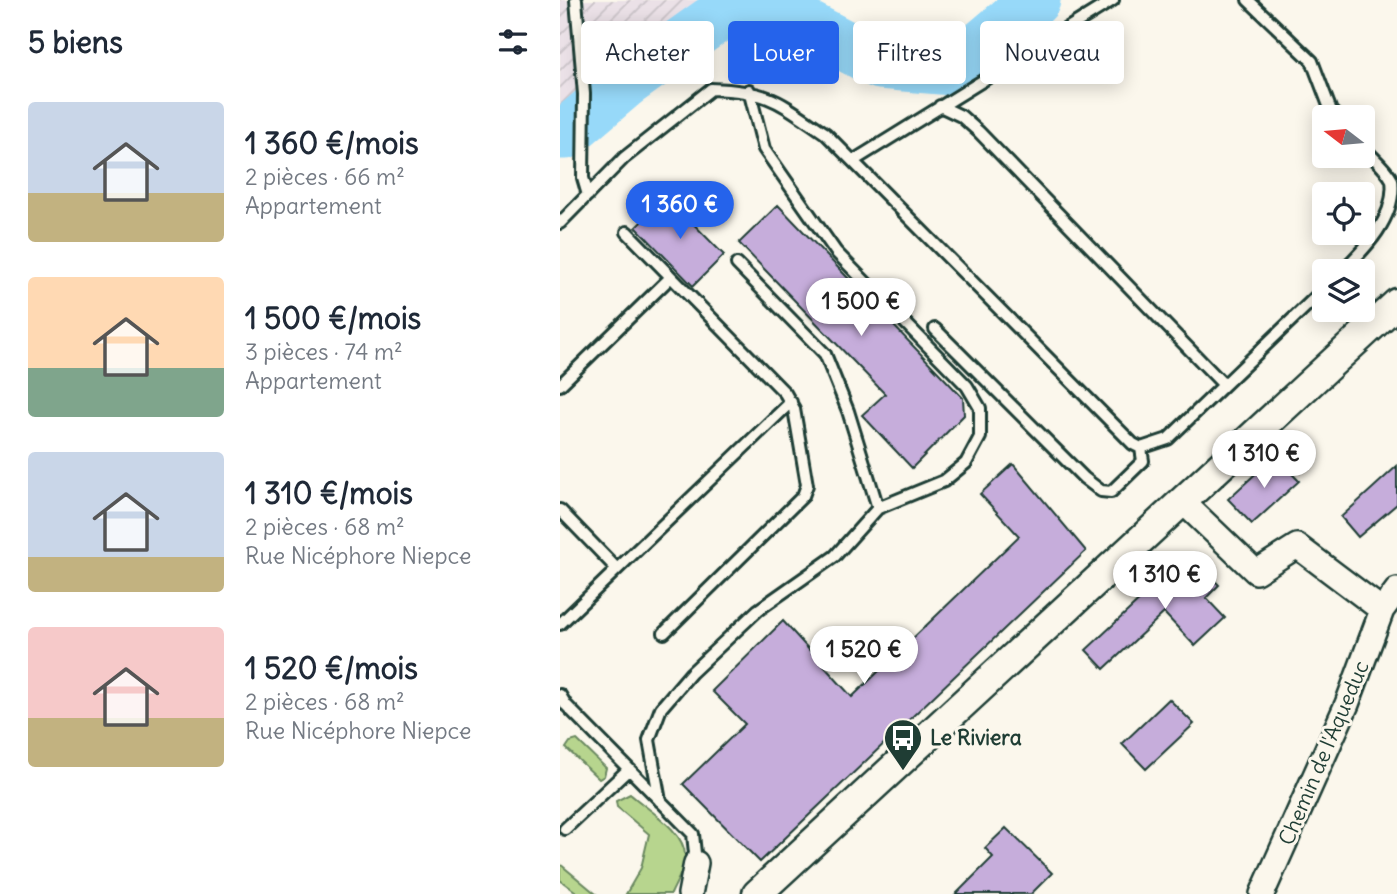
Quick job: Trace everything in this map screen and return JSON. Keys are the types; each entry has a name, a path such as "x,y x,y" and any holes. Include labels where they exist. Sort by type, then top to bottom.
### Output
{"street":[{"path":"757,894 1397,303"},
{"path":"1183,502 1256,572 1297,546 1382,610"},
{"name":"Chemin de l'Aqueduc","path":"1262,894 1347,704 1382,610 1397,590"},
{"path":"690,894 696,863"}],"lane":[{"path":"576,0 584,94 583,178 588,195"},
{"path":"853,161 1112,0"},
{"path":"1248,0 1311,61 1329,105"},
{"path":"560,223 624,158 711,89 749,90 785,106 825,133 1133,444 1142,448 1168,439 1312,300"},
{"path":"660,801 649,740 661,708 691,673 758,610 835,555 878,508 944,481 966,463 980,437 980,408 968,386 836,252 764,149 749,90"},
{"path":"940,106 961,116 979,132 1224,385"},
{"path":"1355,259 1380,235 1391,219 1393,182 1376,162"},
{"path":"627,232 785,393 790,402 807,485 803,496 664,633"},
{"path":"737,264 825,354 848,411 878,508"},
{"path":"560,385 671,277"},
{"path":"935,329 1084,478 1101,491 1111,492 1143,461 1142,448"},
{"path":"560,624 790,402"},
{"path":"560,510 618,569"},
{"path":"560,695 566,705 693,834 696,863"},
{"path":"565,829 629,769"}],"shaded area":[{"path":"560,0 711,0 685,21 581,21 581,84 605,84 560,120"}],"green space":[{"path":"577,740 606,768 604,776 599,779 566,748 570,742"},
{"path":"630,794 673,830 684,848 683,867 671,894 626,894 641,868 649,834 617,807 616,801"},
{"path":"560,864 596,894 579,894 560,880"}],"building":[{"path":"667,197 724,255 693,286 636,227"},
{"path":"778,205 963,398 964,415 912,468 862,415 885,394 739,243"},
{"path":"1275,456 1299,481 1252,524 1228,499"},
{"path":"1013,464 1086,551 760,862 683,784 745,724 712,691 783,621 852,697 1019,536 980,494"},
{"path":"1397,466 1397,504 1358,537 1341,517"},
{"path":"1189,554 1219,585 1206,598 1225,618 1195,646 1164,613 1104,669 1086,650"},
{"path":"1169,699 1194,724 1146,769 1122,744"},
{"path":"1006,828 1052,873 1031,894 956,894 993,857 985,848"}],"waterway":[{"path":"560,134 565,134 625,83 726,11 804,24 880,64 953,70 1035,0"}],"place":[{"name":"Le Riviera","path":"903,772"}]}
